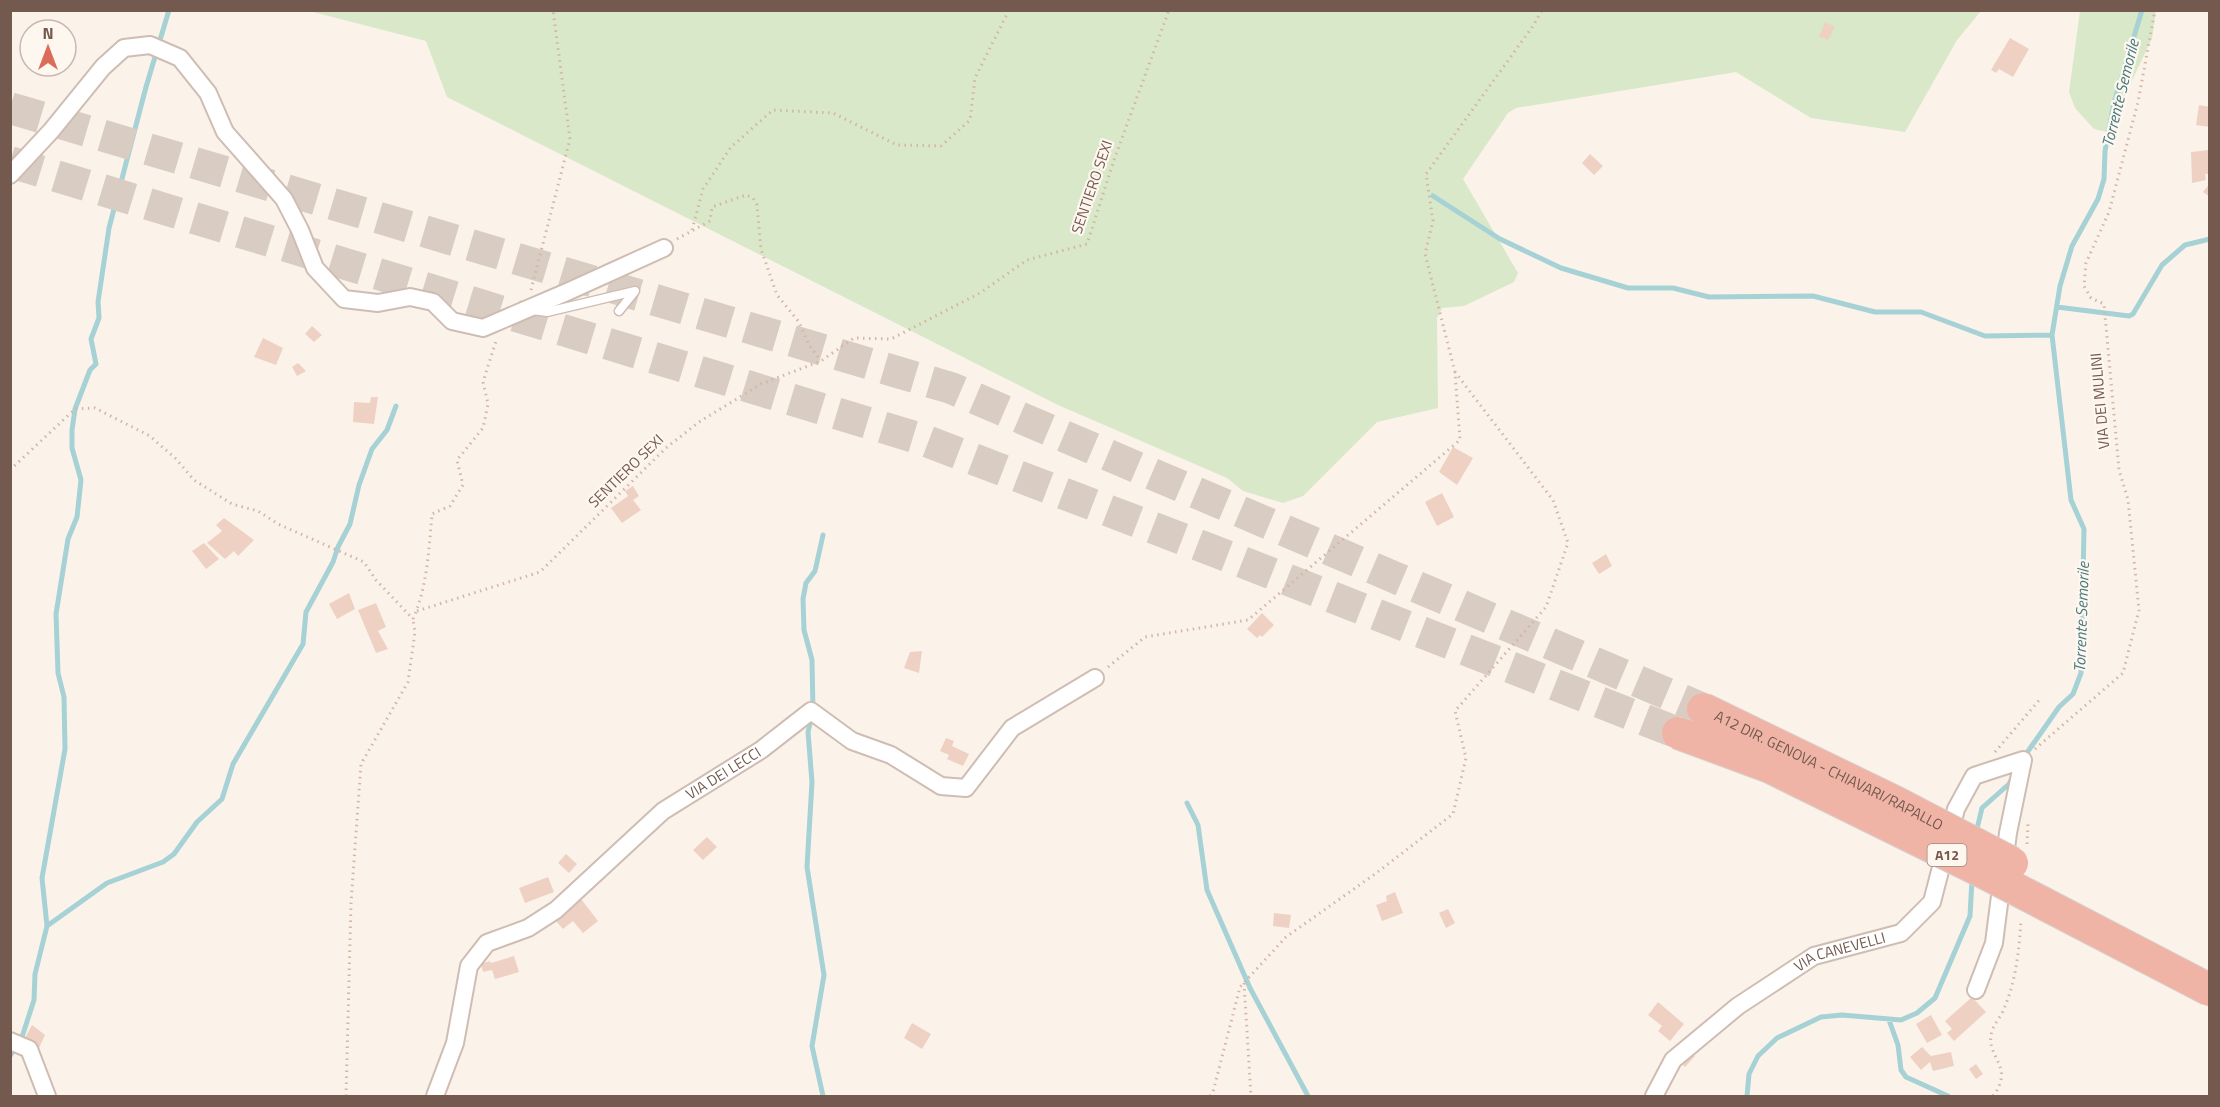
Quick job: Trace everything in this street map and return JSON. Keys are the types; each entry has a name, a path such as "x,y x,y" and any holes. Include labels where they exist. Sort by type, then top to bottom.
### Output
{"highway":[{"name":"A12 DIR. GENOVA - CHIAVARI/RAPALLO","path":"1703,709 1894,802 2210,966"},
{"name":"A12","path":"1678,733 1770,767 1992,877 2210,990"}],"street":[{"path":"10,175 51,131 103,67 124,48 150,45 180,58 208,93 225,132 284,199 300,230 315,268 344,299 378,303 410,297 433,302 452,321 483,328 664,248"},
{"name":"VIA DEI LECCI","path":"435,1096 455,1043 468,966 487,943 528,928 556,910 663,811 761,750 811,711 852,741 891,755 941,786 966,788 1012,728 1095,678"},
{"path":"1974,776 2023,760 2008,832 1994,943 1976,990"},
{"name":"VIA CANEVELLI","path":"1653,1096 1673,1060 1738,1006 1814,956 1901,933 1932,902 1956,809 1974,776"},
{"path":"10,1041 29,1049 46,1096"}],"lane":[{"path":"526,310 547,312 635,291 619,311"}],"path":[{"path":"413,619 427,568 432,514 450,506 463,485 457,460 483,428 488,404 483,382 496,341 526,310 570,139 554,10"},
{"path":"821,362 809,345 799,322 777,295 761,249 759,213 753,198 746,195 712,207 710,221 692,230 703,189 731,147 773,110 833,113 897,145 941,146 970,120 975,78 1009,10"},
{"name":"SENTIERO SEXI","path":"417,611 540,572 666,448 699,422 761,384 821,362 854,338 891,339 980,293 1027,260 1087,244 1118,149 1169,10"},
{"path":"1095,678 1145,636 1248,621 1460,440 1455,372 1425,254 1433,221 1426,174 1533,26 1542,10"},
{"name":"VIA DEI MULINI","path":"2023,760 2123,673 2139,609 2128,500 2119,470 2104,304 2091,298 2084,286 2085,263 2109,212 2138,102 2155,10"},
{"path":"1210,1096 1213,1092 1240,987 1286,938 1453,814 1466,758 1455,711 1546,607 1568,543 1553,500 1455,372"},
{"path":"10,470 75,409 95,408 150,436 176,459 194,480 232,504 258,511 278,524 364,562 376,580 413,619 415,632 408,682 361,764 351,903 346,1096"},
{"path":"1974,776 2041,698"},
{"path":"2027,853 2028,817"},
{"path":"1993,1096 1999,1089 2003,1071 1991,1045 1992,1031 2003,1011 2017,972 2022,912"},
{"path":"1244,983 1251,1096"}],"green space":[{"path":"309,11 1981,11 1957,40 1905,132 1811,118 1736,72 1516,108 1508,113 1463,179 1518,273 1514,282 1464,306 1442,308 1437,318 1438,408 1377,422 1303,496 1283,503 1243,491 1227,478 1058,405 447,97 426,41"},
{"path":"2080,11 2156,11 2152,38 2108,132 2094,129 2075,108 2069,92"}],"building":[{"path":"1825,22 1835,27 1828,40 1819,37"},
{"path":"2010,38 2029,49 2013,77 1999,69 1996,73 1991,70"},
{"path":"2199,105 2210,107 2210,127 2196,125"},
{"path":"2209,150 2210,174 2205,174 2206,180 2192,183 2191,152"},
{"path":"1590,154 1603,166 1594,175 1582,163"},
{"path":"2210,183 2210,197 2203,192"},
{"path":"312,326 322,335 314,342 305,334"},
{"path":"263,338 283,348 276,365 254,357"},
{"path":"298,363 306,371 297,376 292,367"},
{"path":"371,397 378,397 374,424 353,422 354,402 370,403"},
{"path":"1453,447 1473,458 1457,485 1439,472"},
{"path":"633,486 639,496 633,500 641,510 622,523 611,508 628,496 625,491"},
{"path":"1442,493 1454,517 1437,526 1425,502"},
{"path":"224,518 254,540 238,556 234,551 225,559 207,543 222,531 216,525"},
{"path":"204,543 219,559 206,569 192,551"},
{"path":"1606,554 1612,566 1599,574 1592,563"},
{"path":"349,593 355,609 337,619 329,604"},
{"path":"376,603 386,627 378,631 388,649 376,653 358,610"},
{"path":"1262,613 1274,625 1262,637 1260,635 1257,638 1247,629"},
{"path":"922,651 919,673 904,668 910,652"},
{"path":"946,738 954,741 952,746 969,754 963,766 947,759 949,755 940,751"},
{"path":"707,837 717,847 703,860 693,850"},
{"path":"566,854 577,864 569,873 558,863"},
{"path":"548,877 554,892 525,903 519,888"},
{"path":"1395,892 1403,913 1382,921 1376,905 1387,901 1386,896"},
{"path":"581,899 598,921 583,933 573,921 563,929 556,921"},
{"path":"1448,909 1455,923 1446,928 1439,913"},
{"path":"1274,913 1291,915 1289,928 1273,926"},
{"path":"514,956 519,972 495,979 492,970 483,972 481,964"},
{"path":"1972,997 1986,1012 1954,1041 1947,1033 1952,1029 1945,1021"},
{"path":"1658,1002 1684,1024 1670,1041 1658,1031 1662,1026 1648,1015"},
{"path":"1931,1015 1942,1035 1927,1043 1916,1024"},
{"path":"912,1023 931,1034 922,1049 904,1038"},
{"path":"32,1025 45,1035 39,1048 25,1038"},
{"path":"1922,1047 1931,1056 1951,1052 1954,1066 1933,1071 1930,1062 1921,1070 1910,1057"},
{"path":"1689,1050 1695,1056 1685,1067 1679,1061"},
{"path":"1976,1064 1983,1074 1976,1079 1969,1069"}],"waterway":[{"path":"10,1056 22,1037 34,1000 35,974 47,926 42,878 65,749 64,697 58,673 56,614 68,539 77,517 81,480 72,448 75,409 90,370 96,364 91,339 99,318 98,302 109,228 169,10"},
{"name":"Torrente Semorile","path":"2024,757 2059,707 2073,694 2081,673 2084,529 2071,500 2052,335 2060,286 2072,246 2098,199 2104,179 2105,151 2114,103 2142,10"},
{"path":"1433,196 1500,239 1561,268 1628,288 1673,288 1709,297 1813,296 1875,312 1921,312 1985,336 2052,335"},
{"path":"2057,307 2129,316 2133,314 2162,265 2185,245 2210,239"},
{"path":"47,926 107,883 163,862 174,854 197,822 222,799 233,764 303,644 306,612 350,524 359,485 372,449 387,430 396,406"},
{"path":"823,535 815,571 806,583 803,599 804,630 812,660 813,711 808,732 812,782 807,867 824,975 812,1046 823,1096"},
{"name":"Torrente Semorile","path":"1976,833 1982,808 2009,784 2012,778"},
{"path":"1187,803 1198,825 1207,890 1250,988 1308,1096"},
{"name":"Torrente Semorile","path":"1747,1096 1749,1074 1758,1056 1777,1038 1821,1017 1842,1015 1901,1020 1917,1013 1935,998 1970,916 1972,879"},
{"path":"1889,1020 1898,1045 1901,1070 1906,1077 1948,1096"}],"tunnel":[{"path":"10,108 951,388 1703,709"},
{"path":"10,162 921,439 1678,733"}]}
